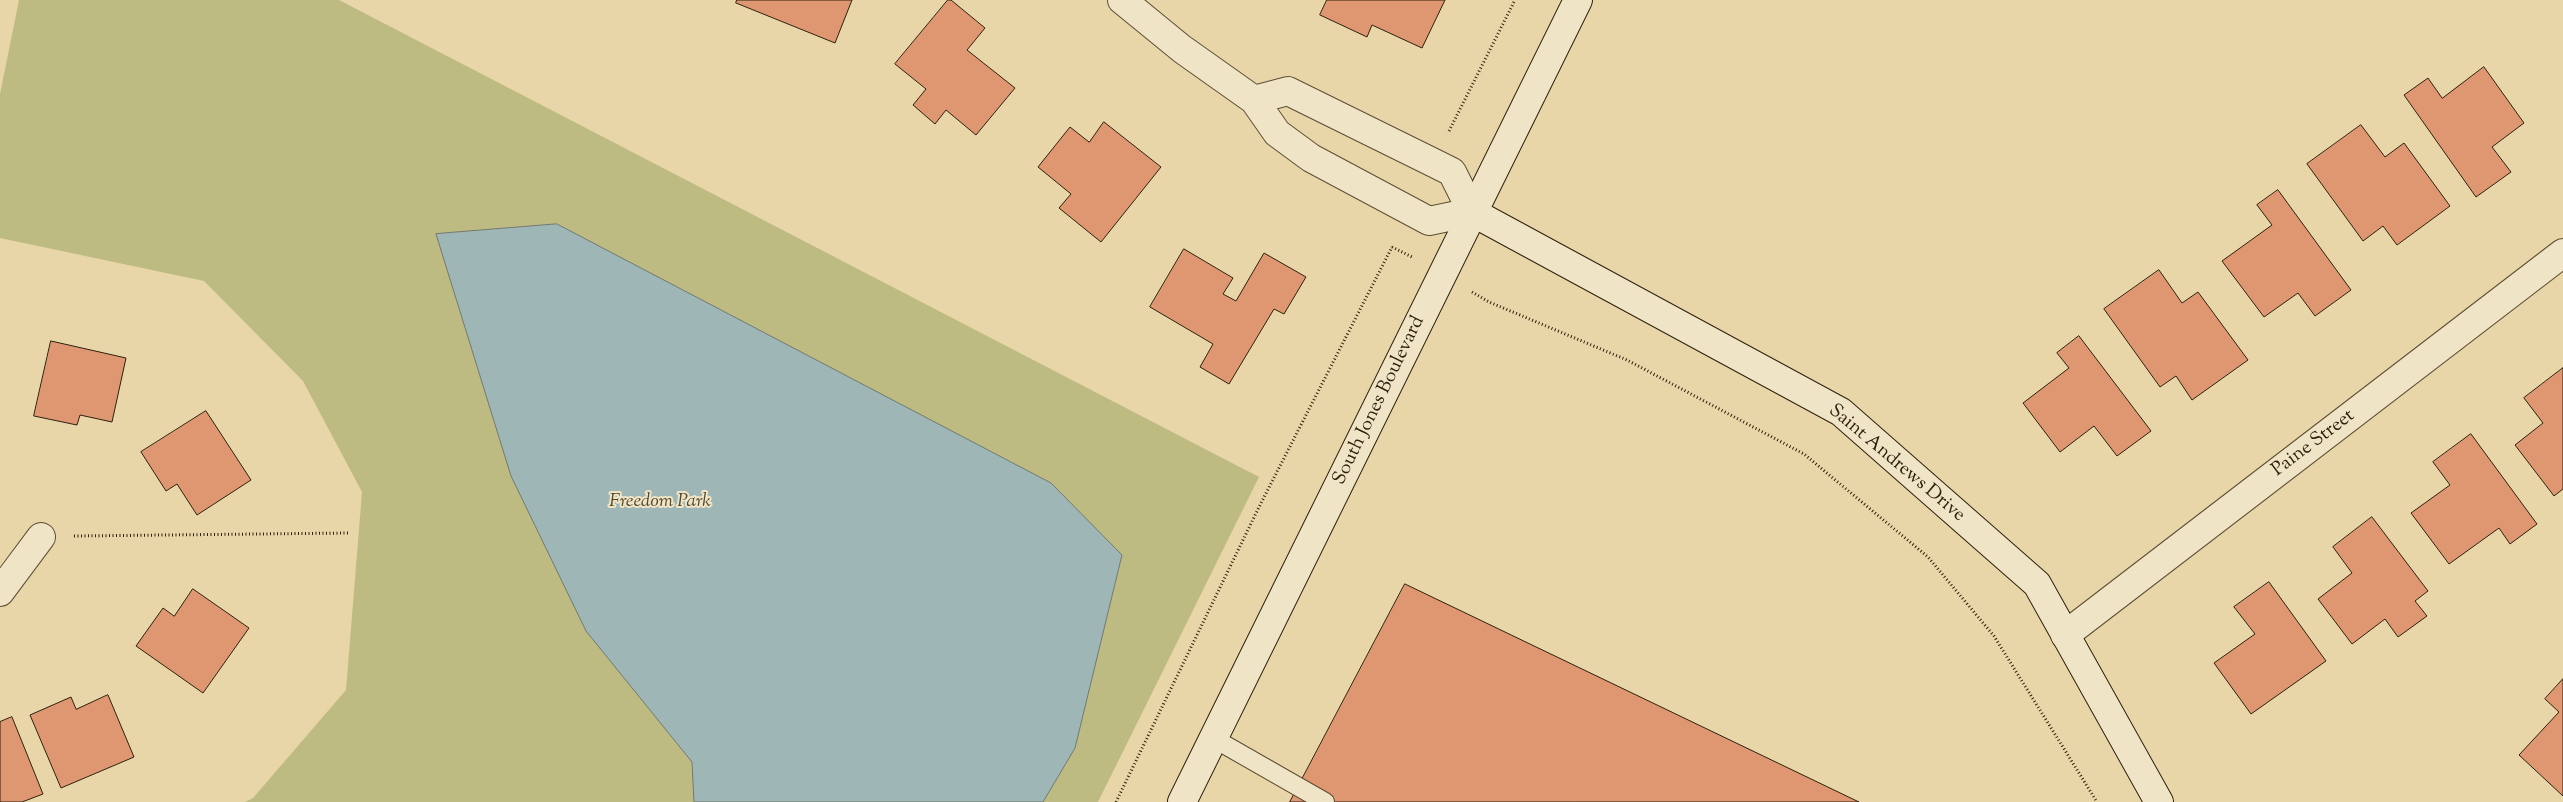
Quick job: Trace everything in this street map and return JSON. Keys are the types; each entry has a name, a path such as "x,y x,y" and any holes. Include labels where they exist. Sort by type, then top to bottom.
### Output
{"street":[{"path":"1122,0 1182,49 1254,100 1277,133 1311,158 1428,221 1472,212 1452,172 1288,92 1254,100"},
{"name":"South Jones Boulevard","path":"1182,802 1578,0"},
{"name":"Saint Andrews Drive","path":"1472,212 1841,412 2036,584 2159,802"},
{"name":"Paine Street","path":"2065,635 2563,253"},
{"path":"0,592 41,537"}],"lane":[{"path":"1213,738 1325,802"}],"path":[{"path":"1434,163 1515,0"},
{"path":"1116,802 1259,506 1409,212"},
{"path":"1392,247 1488,302 1627,360 1804,454 1928,557 1994,636 2097,802"},
{"path":"41,537 349,533"}],"green space":[{"name":"Freedom Park","path":"19,0 339,0 1259,477 1098,802 245,802 253,798 346,690 362,492 303,381 204,281 0,238 0,94"}],"water":[{"path":"557,224 1051,483 1122,555 1075,748 1043,802 694,802 692,762 586,631 511,476 436,234"}],"building":[{"path":"737,0 852,0 835,43 736,3"},
{"path":"948,0 951,0 985,28 967,50 1015,88 976,135 946,110 935,124 913,105 926,89 895,64"},
{"path":"1327,0 1445,0 1422,48 1372,25 1367,37 1320,15"},
{"path":"2484,67 2524,123 2492,147 2511,172 2476,197 2404,95 2428,78 2442,98"},
{"path":"1104,122 1161,167 1101,242 1059,208 1071,194 1038,167 1070,127 1089,142"},
{"path":"2361,125 2385,157 2404,143 2450,206 2397,245 2383,226 2363,241 2307,164"},
{"path":"2278,190 2351,290 2315,316 2298,293 2264,317 2222,261 2272,225 2257,205"},
{"path":"1184,249 1233,278 1223,294 1236,301 1264,253 1306,277 1284,314 1274,309 1229,384 1200,367 1213,344 1150,307"},
{"path":"2159,270 2182,303 2198,292 2248,360 2192,400 2176,376 2160,387 2104,309"},
{"path":"2079,336 2151,431 2117,456 2094,426 2060,452 2023,403 2069,368 2057,353"},
{"path":"51,341 126,358 112,422 80,415 77,425 34,416"},
{"path":"2563,368 2563,489 2554,496 2515,445 2543,423 2524,398"},
{"path":"206,411 251,480 197,515 177,484 166,491 141,452"},
{"path":"2471,434 2537,524 2510,544 2499,528 2449,564 2411,513 2450,485 2433,462"},
{"path":"2372,517 2428,591 2415,601 2427,616 2398,637 2385,619 2352,644 2318,599 2352,573 2333,547"},
{"path":"2269,582 2326,661 2251,714 2214,663 2255,634 2234,607"},
{"path":"1405,584 1859,802 1290,802"},
{"path":"193,589 249,628 203,693 136,646 163,608 174,616"},
{"path":"2563,679 2563,796 2519,755 2559,712 2545,699"},
{"path":"108,695 134,757 61,788 30,715 71,697 76,709"},
{"path":"12,717 43,794 22,802 0,802 0,722"}]}
